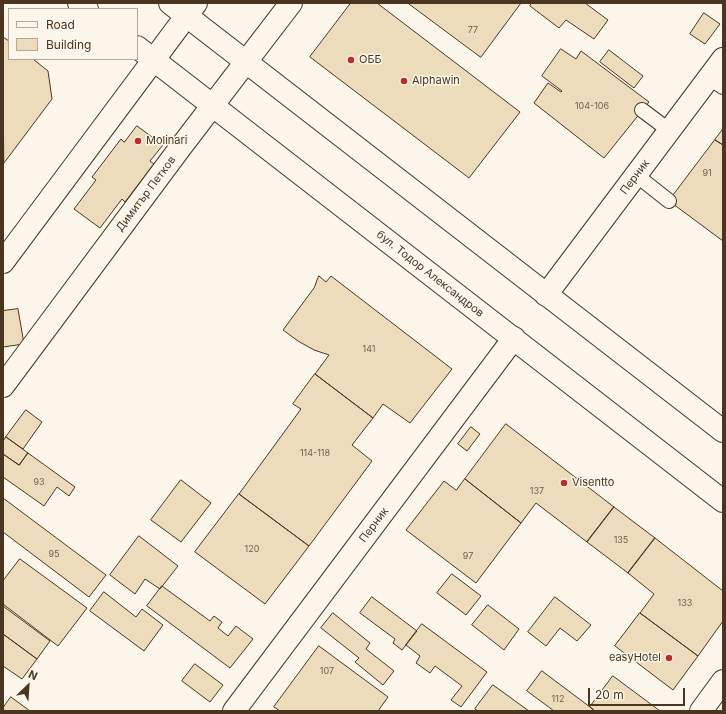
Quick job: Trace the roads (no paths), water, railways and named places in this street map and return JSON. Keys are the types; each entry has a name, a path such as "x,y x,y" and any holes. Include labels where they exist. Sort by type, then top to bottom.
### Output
{"street":[{"name":"Димитър Петков","path":"3,386 291,3"},
{"path":"3,262 145,54 184,7 247,61 546,295 723,431"},
{"name":"бул. Тодор Александров","path":"145,54 213,105 723,501"},
{"name":"Перник","path":"546,295 670,131 716,82 723,60"},
{"name":"Перник","path":"234,711 514,338"},
{"path":"700,711 723,681"}],"lane":[{"path":"642,110 670,131"},
{"path":"636,175 669,201"}],"place":[{"name":"ОББ","path":"351,60"},
{"name":"Alphawin","path":"404,81"},
{"name":"Molinari","path":"138,141"},
{"name":"Visentto","path":"564,483"},
{"name":"easyHotel","path":"669,658"}]}
